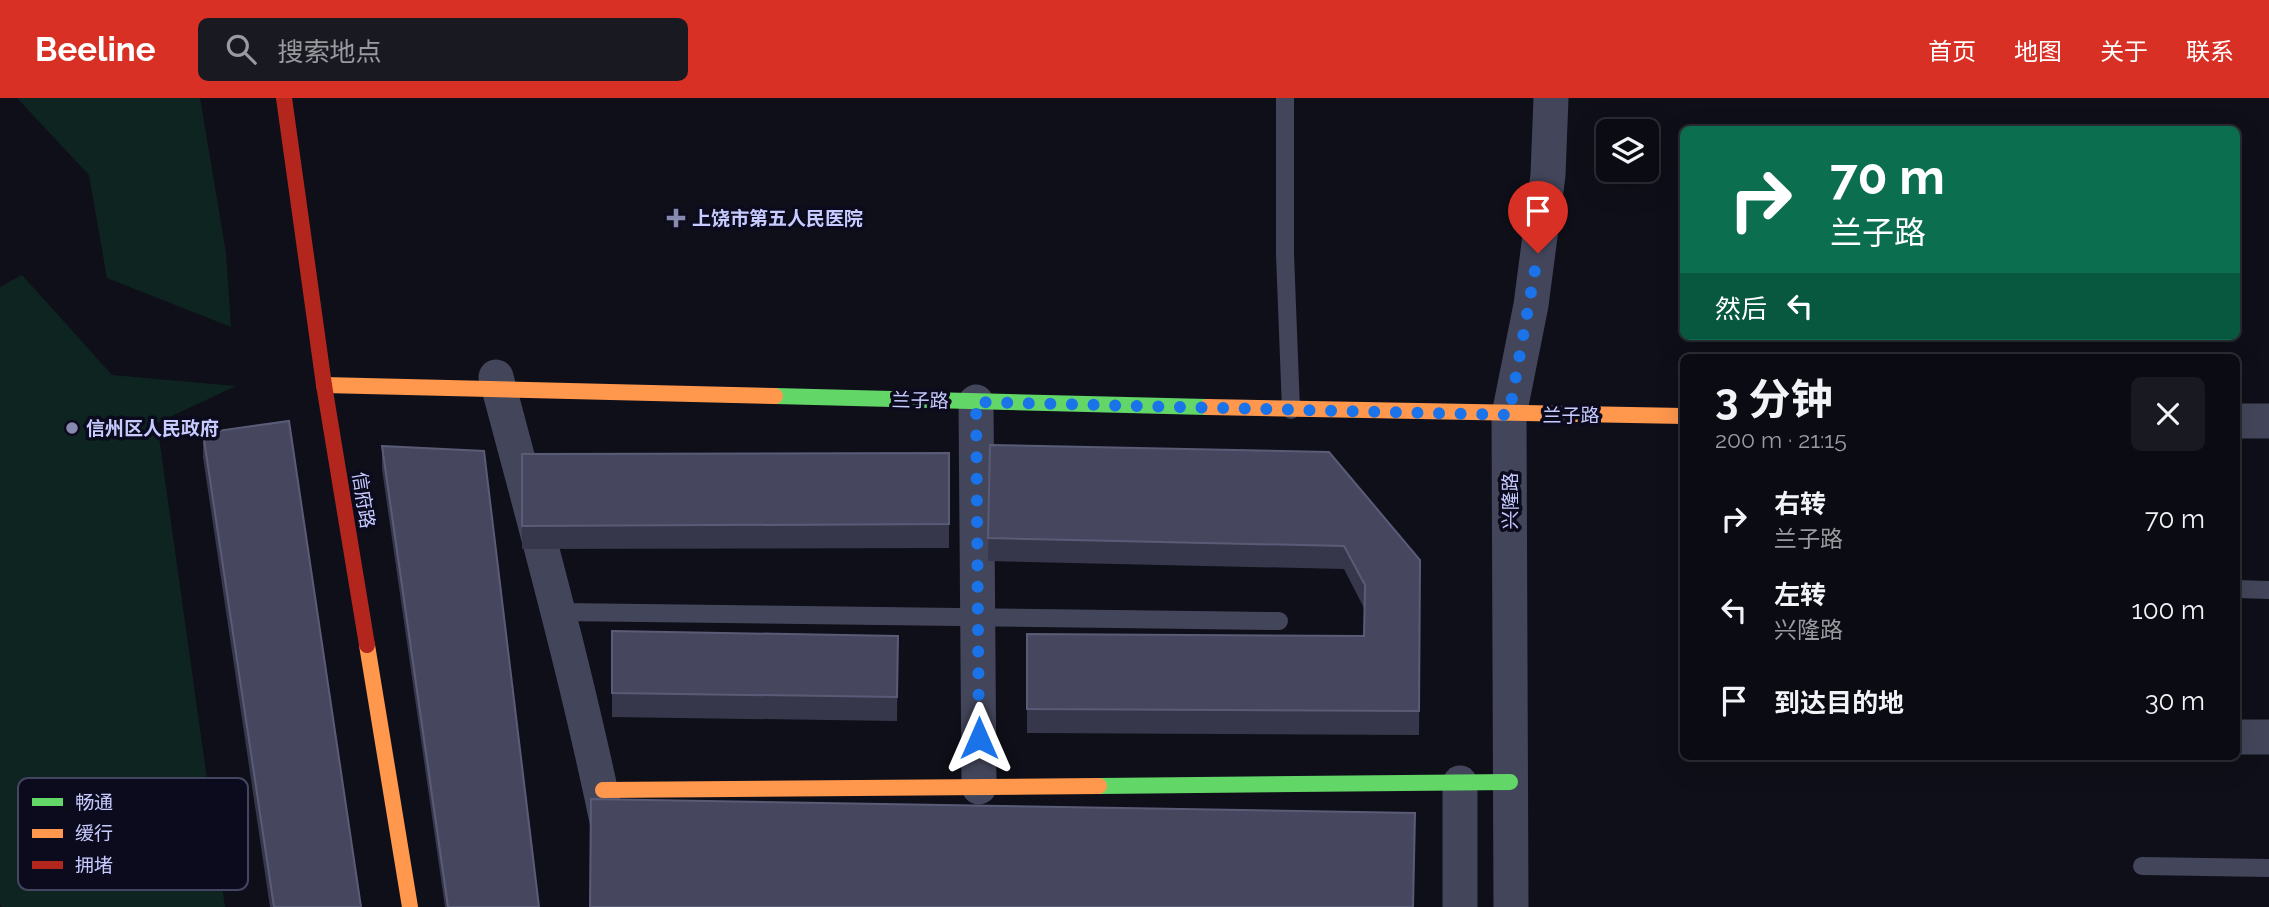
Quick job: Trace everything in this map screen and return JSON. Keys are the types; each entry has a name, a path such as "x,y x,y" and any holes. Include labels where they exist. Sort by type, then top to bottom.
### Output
{"street":[{"name":"信府路","path":"284,98 324,385 410,907"},
{"name":"兴隆路","path":"1511,907 1509,415 1531,305 1548,174 1551,98"},
{"name":"兰子路","path":"324,385 498,383 976,402 1509,415 1680,416"},
{"path":"498,383 560,612 603,790 624,907"},
{"path":"976,402 979,787"},
{"path":"2240,421 2269,421"},
{"path":"2240,737 2269,737"},
{"path":"603,790 1510,782"},
{"path":"1460,783 1460,907"}],"lane":[{"path":"1285,98 1285,254 1291,410"},
{"path":"2240,589 2269,590"},
{"path":"560,612 1279,621"},
{"path":"2142,866 2269,868"}],"green space":[{"path":"17,98 200,98 226,253 231,327 107,278 89,175"},
{"path":"22,275 112,375 236,386 157,423 207,778 18,778 18,890 223,890 225,907 2,907 0,904 0,287"}],"building":[{"path":"289,421 361,907 274,907 203,433"},
{"path":"990,445 1329,452 1420,560 1419,711 1027,709 1027,634 1364,636 1365,585 1344,546 988,538"},
{"path":"382,446 484,451 539,907 448,907"},
{"path":"949,453 949,524 522,526 522,454"},
{"path":"612,631 898,636 897,697 612,693"},
{"path":"591,799 1415,813 1413,907 590,907"}],"traffic: fast":[{"path":"775,396 1207,407"},
{"path":"1099,786 1510,782"}],"traffic: slow":[{"path":"324,385 775,396"},
{"path":"1207,407 1680,416"},
{"path":"367,645 410,907"},
{"path":"603,790 1099,786"}],"traffic: jam":[{"path":"284,98 324,385 367,645"}],"place":[{"name":"上饶市第五人民医院","path":"676,218"},
{"name":"信州区人民政府","path":"72,428"}],"route":[{"path":"979,738 976,402 1509,415 1531,305 1538,253"}]}
